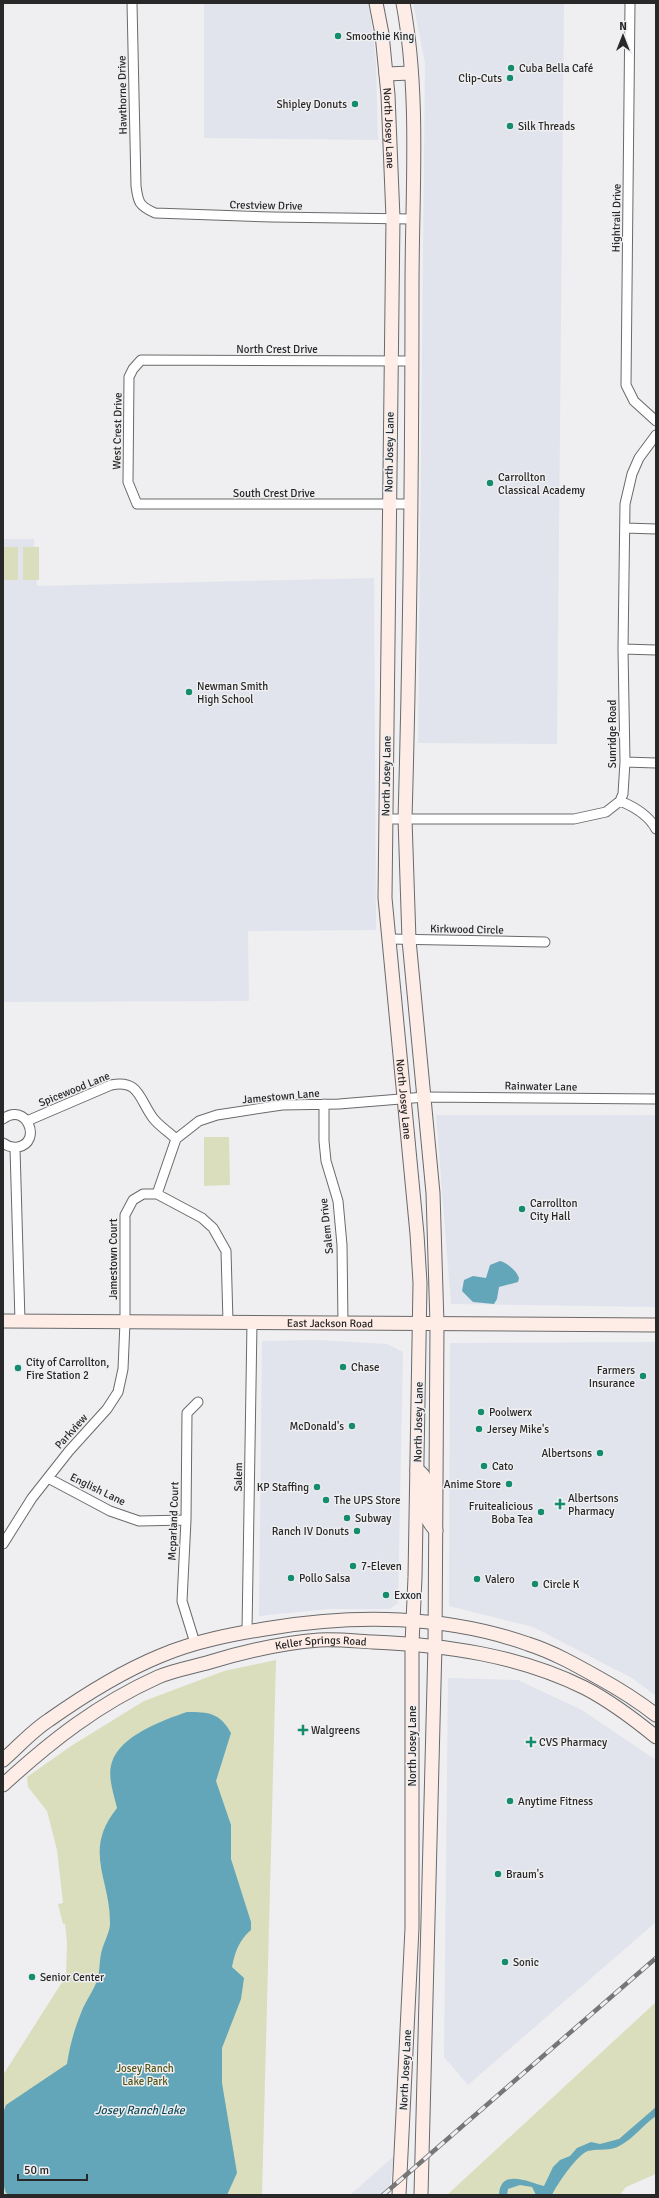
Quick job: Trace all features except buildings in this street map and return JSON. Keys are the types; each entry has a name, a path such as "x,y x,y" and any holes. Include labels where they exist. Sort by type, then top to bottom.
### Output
{"main road":[{"name":"North Josey Lane","path":"376,3 386,74 392,218 389,598 385,819 386,898 419,1259 418,1416 414,1622 412,1644 412,1928 399,2195"},
{"name":"North Josey Lane","path":"403,3 411,74 412,219 412,361 405,819 409,940 433,1192 437,1324 435,1646 421,2195"},
{"path":"386,74 411,74"},
{"name":"East Jackson Road","path":"3,1321 656,1325"},
{"path":"418,1416 424,1423 425,1455 429,1463 437,1469"},
{"path":"417,1470 422,1473 427,1480 428,1519 436,1531"},
{"name":"Keller Springs Road","path":"3,1760 47,1721 107,1683 159,1656 195,1643 247,1631 330,1620 374,1619 435,1623 484,1632 528,1644 574,1664 616,1688 656,1715"},
{"path":"247,1631 251,1650"},
{"name":"Keller Springs Road","path":"4,1783 37,1753 82,1719 118,1697 160,1676 251,1650 321,1640 435,1646 498,1657 552,1675 586,1689 638,1722 656,1737"},
{"path":"407,2035 414,2037 416,2076 423,2110"}],"street":[{"name":"Hawthorne Drive","path":"132,3 136,186"},
{"name":"Hightrail Drive","path":"630,3 626,385 634,401 656,421"},
{"name":"Crestview Drive","path":"136,186 138,198 143,208 155,213 272,217 412,219"},
{"name":"North Crest Drive","path":"142,360 412,361"},
{"name":"West Crest Drive","path":"137,504 128,482 129,376 133,369 142,360"},
{"name":"Sunridge Road","path":"620,801 623,794 625,762 623,649 627,489 640,458 656,435"},
{"name":"South Crest Drive","path":"137,504 410,504"},
{"path":"625,528 656,529"},
{"path":"623,649 656,650"},
{"path":"625,762 656,763"},
{"path":"385,819 574,819 606,812 620,801 642,813 652,822 656,829"},
{"name":"Kirkwood Circle","path":"389,939 545,942"},
{"name":"Spicewood Lane","path":"27,1121 111,1085 122,1083 134,1088 153,1119 176,1139"},
{"name":"Jamestown Lane","path":"176,1139 199,1120 217,1115 262,1107 392,1101 405,1098 425,1097"},
{"name":"Rainwater Lane","path":"425,1097 656,1099"},
{"name":"Salem Drive","path":"324,1104 324,1141 326,1161 338,1201 343,1323"},
{"path":"3,1120 14,1115 27,1121 31,1130 25,1144 15,1148 3,1143"},
{"path":"176,1139 157,1194 202,1218 214,1228 226,1251 228,1322"},
{"path":"15,1148 20,1321"},
{"name":"Jamestown Court","path":"125,1322 125,1215 133,1200 143,1194 157,1194"},
{"name":"Parkview","path":"3,1544 32,1498 107,1409 118,1392 123,1369 125,1322"},
{"name":"Salem","path":"247,1631 252,1323"},
{"name":"Mcparland Court","path":"195,1643 182,1601 186,1520 187,1413 198,1402"},
{"name":"English Lane","path":"48,1478 110,1510 139,1521 186,1520"}],"shaded area":[{"path":"204,3 369,3 376,62 378,140 204,138"},
{"name":"Carrollton Classical Academy","path":"413,3 564,3 557,744 418,743 425,63"},
{"name":"Newman Smith High School","path":"3,539 34,539 37,586 374,578 376,930 248,931 249,1001 3,1002"},
{"path":"436,1115 656,1115 656,1307 451,1304"},
{"path":"318,1340 387,1344 403,1352 398,1603 390,1609 329,1609 259,1616 262,1341"},
{"path":"656,1342 656,1696 632,1678 533,1627 449,1606 450,1343"},
{"path":"448,1678 518,1680 582,1710 656,1760 656,1922 468,2085 444,2057"},
{"path":"394,2156 389,2195 350,2195"}],"green space":[{"path":"3,547 18,547 18,580 3,580"},
{"path":"23,547 39,547 39,580 23,580"},
{"path":"204,1137 229,1137 230,1185 204,1186"},
{"name":"Josey Ranch Lake","path":"276,1660 262,2195 3,2195 3,2075 66,1976 67,1942 65,1924 63,1924 58,1904 63,1903 57,1850 47,1811 28,1787 27,1777 71,1746 144,1701 224,1671"},
{"path":"656,2002 656,2174 626,2187 620,2195 447,2195"}],"water":[{"path":"500,1261 506,1263 514,1270 519,1278 518,1282 499,1287 497,1299 494,1304 473,1302 462,1291 464,1280 473,1276 486,1278 490,1265"},
{"name":"Josey Ranch Lake","path":"187,1712 202,1712 213,1715 223,1721 231,1733 216,1781 231,1825 231,1859 251,1922 251,1930 241,1942 236,1951 233,1962 232,1967 244,1978 241,1999 222,2048 222,2083 237,2173 227,2195 9,2195 6,2193 3,2184 3,2113 6,2105 67,2064 71,2043 83,2008 98,1978 101,1954 110,1925 107,1893 101,1865 100,1852 101,1838 107,1824 117,1808 110,1774 112,1762 124,1744 133,1737 155,1724"},
{"path":"656,2107 656,2116 626,2142 617,2147 592,2150 584,2153 568,2170 552,2195 536,2195 532,2187 520,2185 508,2189 507,2195 499,2195 501,2186 505,2181 510,2179 524,2180 544,2186 553,2167 560,2160 570,2156 577,2148 591,2142 600,2144 619,2139"}],"railway":[{"path":"383,2195 656,1958"}],"place":[{"name":"Smoothie King","path":"338,36"},
{"name":"Cuba Bella Café","path":"511,68"},
{"name":"Clip-Cuts","path":"510,78"},
{"name":"Shipley Donuts","path":"355,104"},
{"name":"Silk Threads","path":"510,126"},
{"name":"Carrollton Classical Academy","path":"490,483"},
{"name":"Newman Smith High School","path":"189,692"},
{"name":"Carrollton City Hall","path":"522,1209"},
{"name":"Chase","path":"343,1367"},
{"name":"City of Carrollton, Fire Station 2","path":"18,1368"},
{"name":"Farmers Insurance","path":"643,1376"},
{"name":"Poolwerx","path":"481,1412"},
{"name":"McDonald's","path":"352,1426"},
{"name":"Jersey Mike's","path":"479,1429"},
{"name":"Albertsons","path":"600,1453"},
{"name":"Cato","path":"484,1466"},
{"name":"Anime Store","path":"509,1484"},
{"name":"KP Staffing","path":"317,1487"},
{"name":"The UPS Store","path":"326,1500"},
{"name":"Albertsons Pharmacy","path":"560,1504"},
{"name":"Fruitealicious Boba Tea","path":"541,1512"},
{"name":"Subway","path":"347,1518"},
{"name":"Ranch IV Donuts","path":"357,1531"},
{"name":"7-Eleven","path":"353,1566"},
{"name":"Pollo Salsa","path":"291,1578"},
{"name":"Valero","path":"477,1579"},
{"name":"Circle K","path":"535,1584"},
{"name":"Exxon","path":"386,1595"},
{"name":"Walgreens","path":"303,1730"},
{"name":"CVS Pharmacy","path":"531,1742"},
{"name":"Anytime Fitness","path":"510,1801"},
{"name":"Braum's","path":"498,1874"},
{"name":"Sonic","path":"505,1962"},
{"name":"Senior Center","path":"32,1977"}],"park label":[{"name":"Josey Ranch Lake Park","path":"145,2074"}]}
